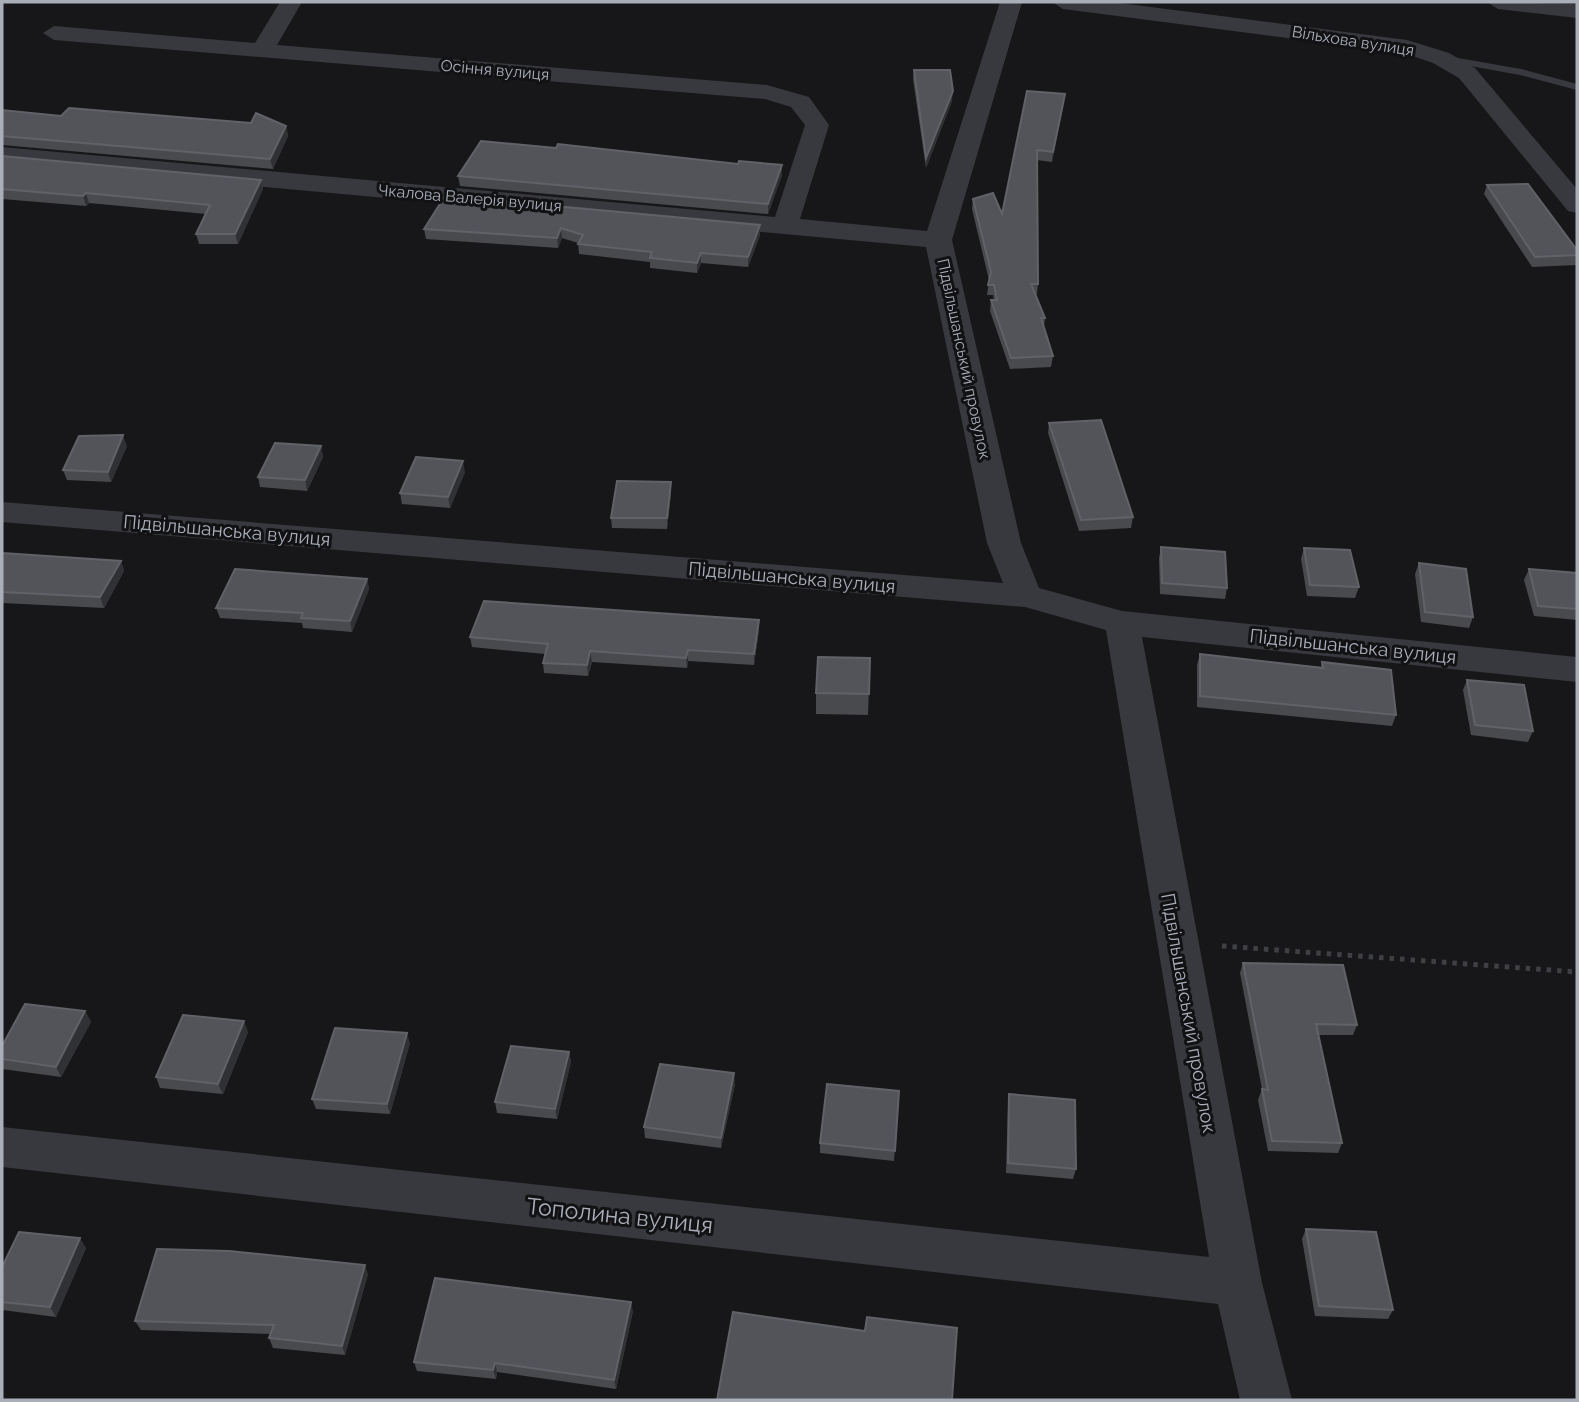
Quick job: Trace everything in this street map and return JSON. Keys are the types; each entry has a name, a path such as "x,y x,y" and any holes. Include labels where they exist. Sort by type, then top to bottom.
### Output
{"street":[{"path":"262,51 291,2"},
{"name":"Підвільшанський провулок","path":"1011,2 937,240 1004,543 1026,596"},
{"name":"Вільхова вулиця","path":"1063,2 1407,47 1441,58 1467,73 1577,205"},
{"path":"1498,2 1577,11"},
{"name":"Осіння вулиця","path":"54,33 767,92 800,102 817,125 785,226"},
{"name":"Чкалова Валерія вулиця","path":"2,155 937,240"},
{"name":"Підвільшанська вулиця","path":"2,512 1026,596 1122,623 1577,669"},
{"name":"Підвільшанський провулок","path":"1122,623 1176,943 1238,1283 1266,1400"},
{"name":"Тополина вулиця","path":"2,1147 1238,1283"}],"lane":[{"path":"1441,58 1521,72 1577,87"}],"path":[{"path":"1176,943 1577,972"}],"building":[{"path":"914,70 950,70 953,91 926,158"},
{"path":"1027,91 1065,94 1053,152 1037,150 1038,284 1031,284 1045,318 1041,318 1053,356 1011,358 991,300 997,300 994,285 988,285 991,272 973,199 993,193 1002,214"},
{"path":"69,108 251,123 256,113 286,126 270,159 2,136 2,110 61,116"},
{"path":"481,141 556,148 558,144 738,164 739,161 782,165 768,204 458,176"},
{"path":"2,156 261,180 235,234 196,234 210,205 86,193 83,196 2,189"},
{"path":"1528,184 1577,250 1577,255 1535,257 1487,185"},
{"path":"445,196 760,225 748,257 701,253 697,263 650,258 652,252 578,244 583,235 561,228 557,238 424,229"},
{"path":"1101,420 1133,517 1081,520 1049,423"},
{"path":"123,435 108,472 63,470 79,436"},
{"path":"275,443 321,446 305,480 258,477"},
{"path":"416,457 463,461 448,497 400,493"},
{"path":"617,481 671,482 667,518 611,518"},
{"path":"1161,547 1225,552 1227,588 1162,583"},
{"path":"1304,548 1350,550 1359,587 1310,585"},
{"path":"2,553 121,561 100,597 2,592"},
{"path":"1419,563 1466,569 1473,617 1425,612"},
{"path":"235,569 367,579 350,621 301,618 303,613 216,608"},
{"path":"1529,569 1577,573 1577,609 1538,606"},
{"path":"484,601 759,620 754,654 688,650 686,658 590,651 587,665 543,663 548,644 470,637"},
{"path":"1200,654 1323,668 1322,662 1391,670 1396,715 1200,696"},
{"path":"818,657 870,658 869,694 816,693"},
{"path":"1467,680 1524,685 1533,731 1475,725"},
{"path":"1243,963 1343,965 1357,1025 1316,1024 1342,1143 1272,1141 1262,1089 1268,1090"},
{"path":"25,1004 85,1011 56,1067 2,1059 2,1046"},
{"path":"183,1015 244,1021 218,1084 156,1077"},
{"path":"335,1028 407,1033 387,1104 312,1099"},
{"path":"511,1046 569,1052 555,1109 495,1102"},
{"path":"660,1064 734,1073 721,1138 644,1127"},
{"path":"827,1084 899,1091 895,1151 820,1143"},
{"path":"1009,1094 1075,1100 1076,1169 1008,1163"},
{"path":"1306,1229 1376,1232 1393,1310 1319,1306"},
{"path":"19,1232 80,1238 50,1307 2,1302 2,1267"},
{"path":"157,1249 229,1251 365,1265 342,1346 269,1338 274,1325 135,1321"},
{"path":"435,1278 631,1302 614,1380 495,1363 493,1370 414,1362"},
{"path":"733,1312 865,1331 867,1317 957,1328 952,1400 717,1400"}]}
